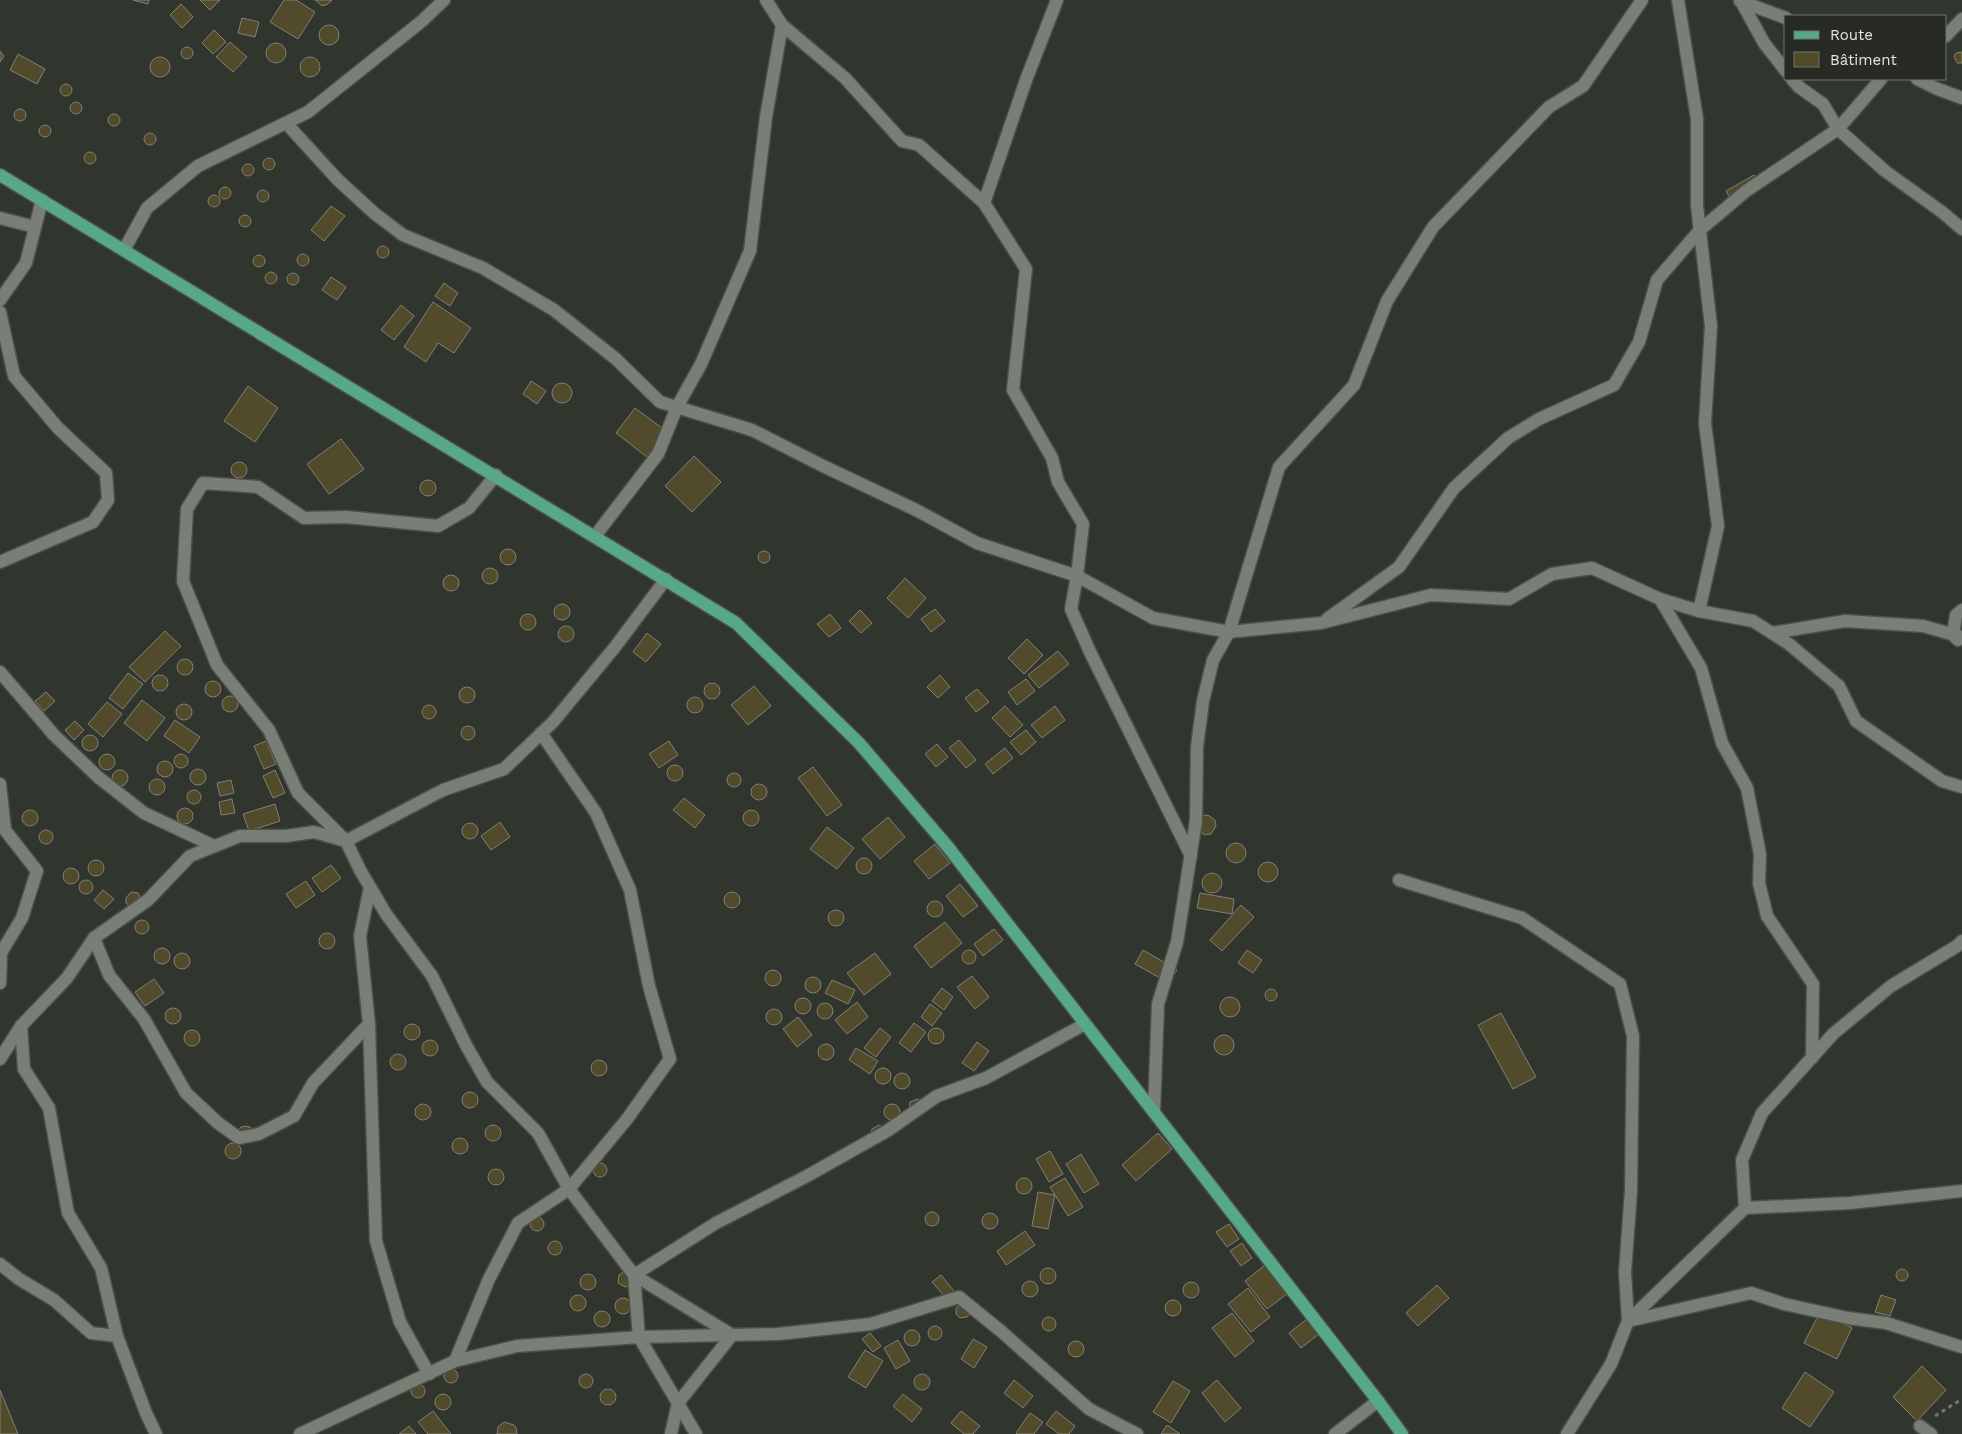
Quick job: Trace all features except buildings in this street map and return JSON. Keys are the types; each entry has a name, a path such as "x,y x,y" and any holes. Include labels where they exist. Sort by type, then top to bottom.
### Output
{"main road":[{"path":"0,174 736,623 859,742 948,847 1402,1434"}],"street":[{"path":"124,250 147,208 198,166 308,112 422,21 444,0"},
{"path":"766,0 782,25 844,78 902,141 919,145 984,202 1026,269 1013,390 1052,458 1058,482 1083,524 1071,609 1091,654 1191,856"},
{"path":"984,202 1026,80 1057,0"},
{"path":"1154,1112 1158,1004 1178,942 1191,856 1196,821 1197,747 1203,701 1213,660 1229,632 1278,467 1354,385 1387,301 1433,227 1549,107 1583,86 1642,0"},
{"path":"1678,0 1697,119 1698,206 1710,326 1705,423 1718,526 1699,611"},
{"path":"1739,1 1784,17"},
{"path":"1739,1 1764,43 1784,68"},
{"path":"1947,35 1962,19"},
{"path":"595,536 658,454 677,407 701,364 750,251 766,117 782,25"},
{"path":"1793,80 1799,87 1823,104 1838,129 1885,171 1942,212 1962,229"},
{"path":"1321,623 1399,567 1454,488 1508,438 1539,419 1614,385 1639,342 1657,280 1700,230 1746,191 1838,129 1880,80"},
{"path":"1919,80 1962,98"},
{"path":"286,123 337,179 374,213 403,235 483,268 554,310 616,359 660,402 752,430 916,510 977,543 1077,576 1153,618 1229,632 1321,623 1431,595 1509,599 1552,574 1592,568 1660,599 1699,611 1753,621 1789,644 1838,686 1856,720 1942,781 1962,787"},
{"path":"0,300 26,263 42,200"},
{"path":"0,218 35,227"},
{"path":"0,312 14,376 58,428 106,473 108,500 93,522 0,562"},
{"path":"496,476 469,508 438,526 346,517 304,518 258,487 203,483 187,509 183,581 217,665 269,730 298,793 346,841 386,914 432,976 467,1047 487,1082 538,1133 569,1189 634,1275 732,1335"},
{"path":"0,1059 21,1026 67,978 94,938 148,900 190,856 240,836 286,836 314,832 346,841 443,790 504,769 553,722 615,647 666,579"},
{"path":"1660,599 1701,668 1722,743 1747,788 1760,854 1759,883 1767,916 1813,984 1812,1058"},
{"path":"1962,610 1956,615 1957,636 1962,644"},
{"path":"1772,633 1844,621 1923,626 1957,636"},
{"path":"0,672 54,735 98,777 144,812 214,846"},
{"path":"455,1361 489,1279 518,1223 569,1189 627,1118 670,1059 649,986 630,890 596,813 541,733"},
{"path":"0,784 5,830 37,871 22,918 1,953 0,983"},
{"path":"1398,880 1522,918 1620,984 1634,1036 1631,1191 1626,1272 1628,1321 1611,1364 1567,1434"},
{"path":"370,887 360,936 369,1024 376,1241 400,1322 429,1374"},
{"path":"94,938 109,975 144,1019 186,1093 218,1123 239,1138 259,1134 294,1116 313,1083 369,1024"},
{"path":"1745,1208 1742,1160 1762,1113 1833,1034 1891,986 1957,946 1962,940"},
{"path":"634,1275 716,1222 807,1176 887,1131 937,1096 986,1078 1085,1024"},
{"path":"21,1026 24,1069 49,1108 68,1214 101,1268 117,1336 146,1413 156,1434"},
{"path":"1628,1321 1745,1208 1850,1203 1962,1191"},
{"path":"0,1264 18,1279 54,1300 91,1333 117,1336"},
{"path":"634,1275 639,1337 696,1434"},
{"path":"1628,1321 1750,1293 1784,1304 1848,1318 1886,1323 1962,1347"},
{"path":"300,1434 455,1361 517,1346 639,1337 778,1334 871,1324 959,1297 1002,1332 1089,1409 1137,1434"},
{"path":"671,1434 678,1403 732,1335"},
{"path":"1335,1434 1378,1401"},
{"path":"1920,1426 1931,1434"}]}
